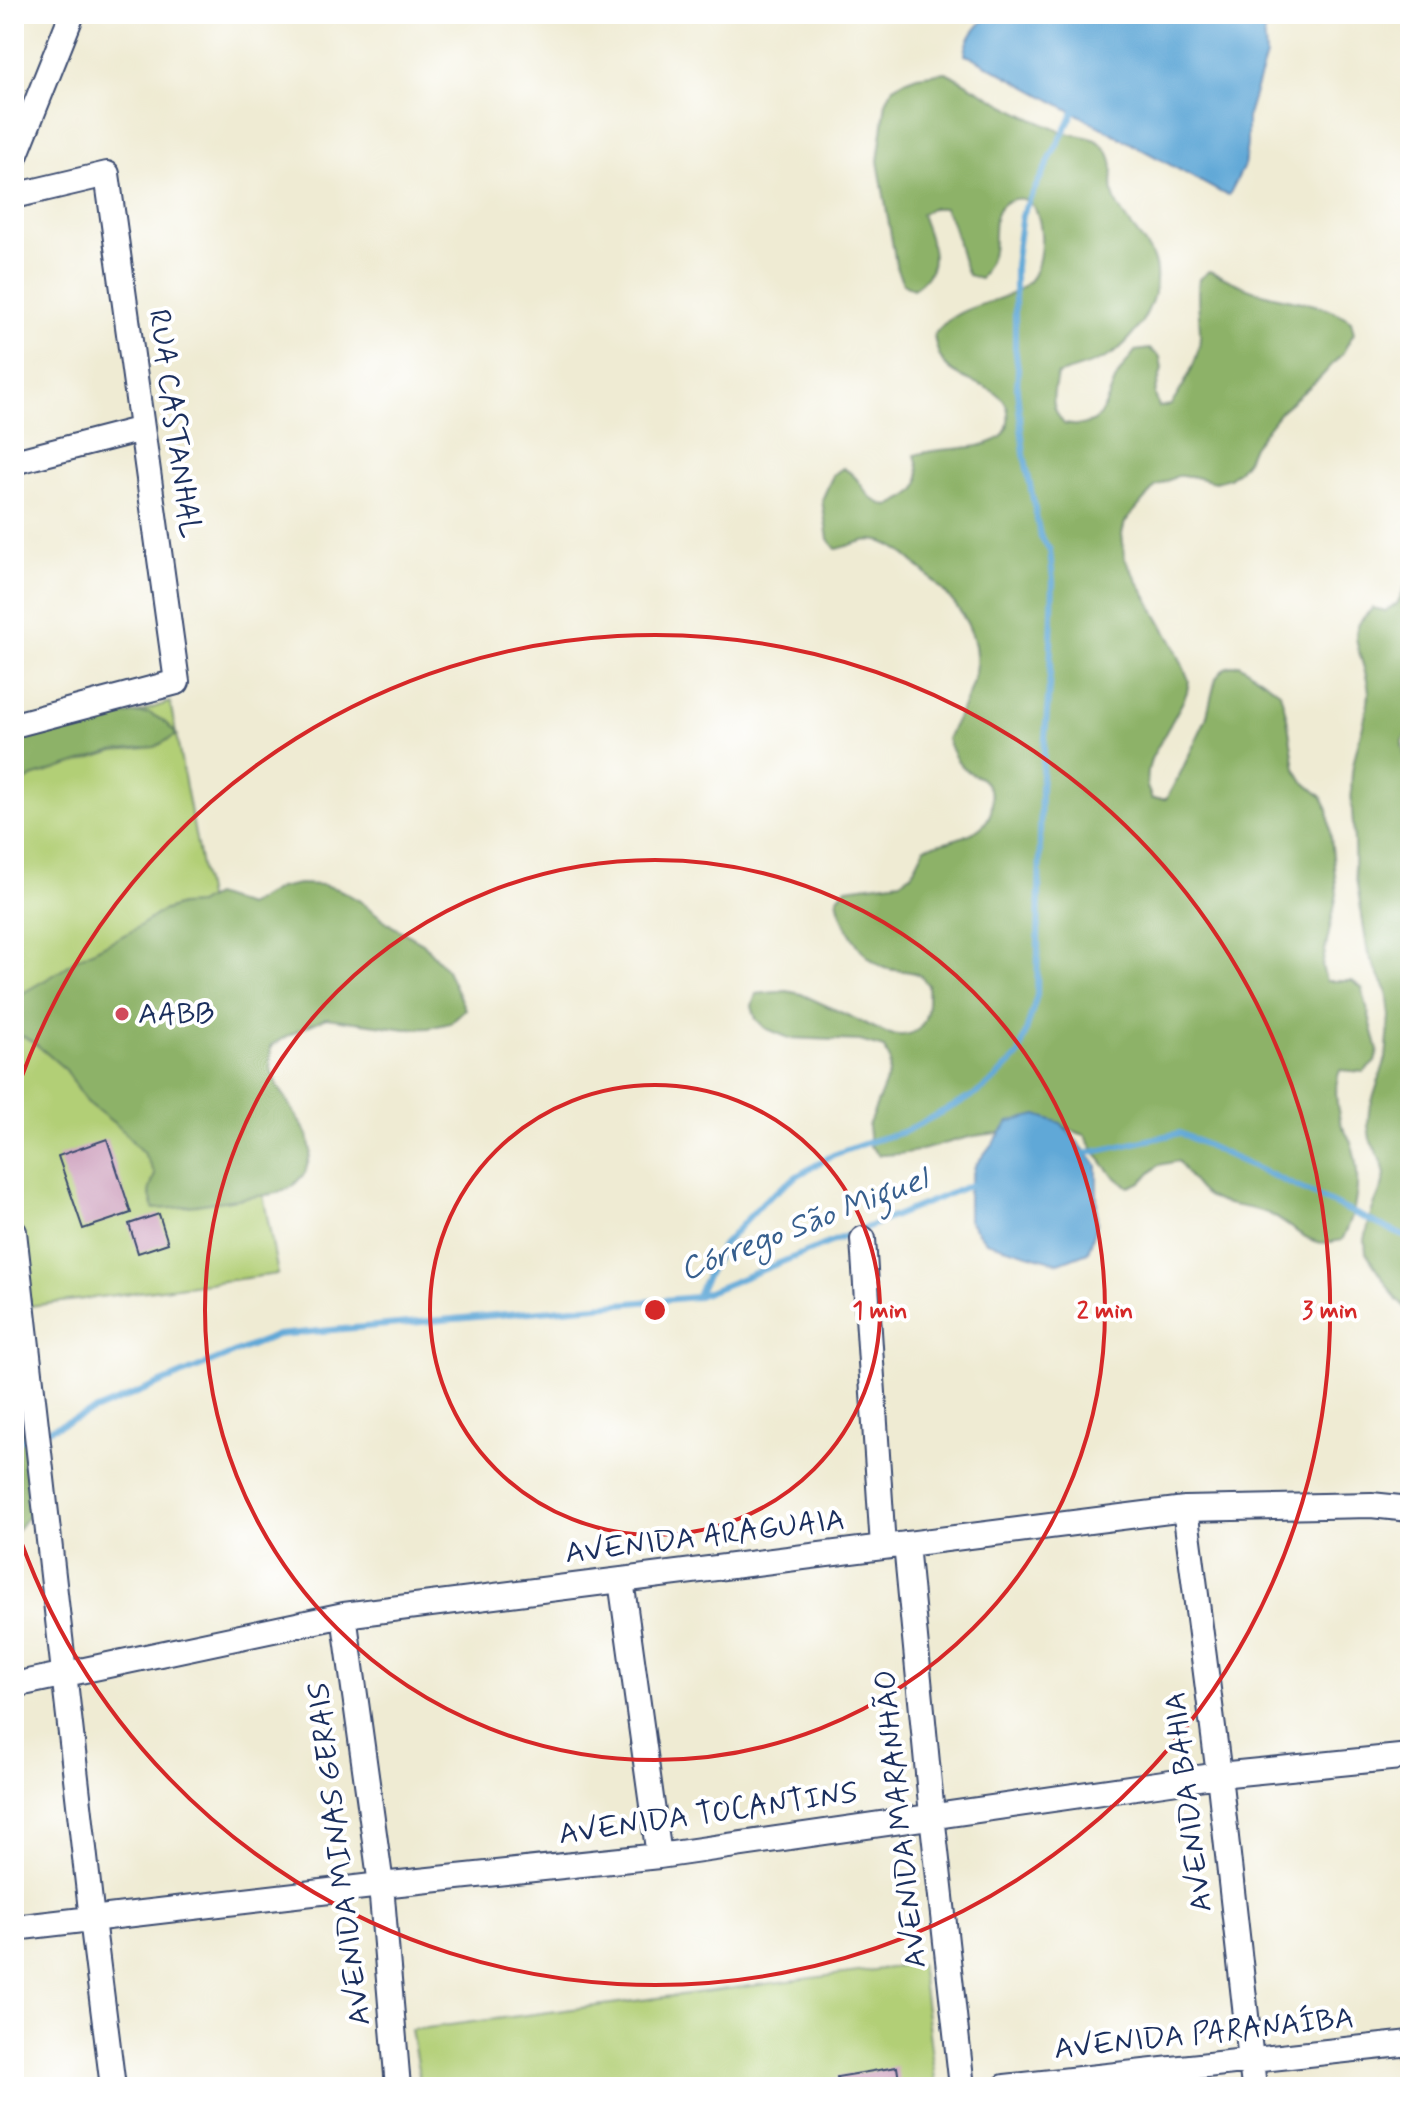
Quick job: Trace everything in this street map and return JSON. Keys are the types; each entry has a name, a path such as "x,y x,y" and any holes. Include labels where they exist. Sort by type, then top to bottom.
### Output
{"street":[{"path":"14,159 72,14"},
{"name":"RUA CASTANHAL","path":"14,196 107,174 177,682 14,725"},
{"path":"14,462 142,429"},
{"path":"14,1232 113,2087"},
{"name":"AVENIDA MARANHÃO","path":"863,1239 895,1546 932,1815 962,2087"},
{"name":"AVENIDA ARAGUAIA","path":"14,1685 344,1615 621,1580 1185,1509 1371,1505 1410,1509"},
{"name":"AVENIDA BAHIA","path":"1185,1509 1254,2087"},
{"path":"621,1580 659,1856"},
{"name":"AVENIDA MINAS GERAIS","path":"344,1615 381,1885 398,2087"},
{"name":"AVENIDA TOCANTINS","path":"14,1928 659,1856 1219,1775 1410,1756"},
{"name":"AVENIDA PARANAÍBA","path":"1005,2087 1410,2043"}],"green space":[{"path":"946,72 1032,118 1101,144 1108,151 1113,165 1115,200 1152,256 1156,269 1153,298 1130,338 1109,356 1057,375 1054,406 1064,424 1087,424 1100,415 1118,375 1135,351 1150,349 1160,357 1162,369 1155,394 1159,407 1171,405 1186,381 1197,353 1200,335 1199,279 1209,271 1255,291 1308,303 1351,321 1354,333 1342,354 1320,378 1281,411 1239,470 1229,478 1215,482 1177,476 1155,487 1125,522 1122,534 1125,559 1174,645 1189,680 1182,703 1151,759 1147,787 1152,799 1166,799 1206,719 1216,678 1225,668 1239,664 1280,692 1295,768 1302,780 1322,797 1328,809 1337,894 1322,966 1326,981 1352,981 1362,988 1378,1051 1375,1062 1364,1072 1340,1070 1337,1082 1339,1114 1351,1142 1357,1179 1355,1205 1342,1240 1317,1242 1264,1212 1209,1197 1178,1161 1159,1165 1141,1182 1129,1187 1110,1171 1085,1135 1050,1123 975,1136 914,1152 879,1155 870,1146 868,1126 889,1074 890,1060 884,1048 860,1041 789,1038 765,1028 756,1019 752,1006 756,994 787,991 801,994 886,1033 899,1035 917,1031 926,1017 928,985 919,975 882,967 866,955 847,927 837,898 846,888 901,881 912,873 925,847 958,839 978,830 990,814 991,793 983,780 959,763 947,739 975,674 976,650 967,624 943,590 894,547 870,540 836,549 828,539 822,500 833,475 843,468 873,499 889,506 917,488 919,475 915,455 985,444 1000,438 1007,428 1005,402 991,390 949,369 940,356 934,335 956,315 1008,295 1030,280 1036,270 1041,242 1037,214 1031,204 1021,199 1002,205 996,216 990,262 980,279 968,275 953,225 944,208 932,208 921,214 933,254 929,272 913,289 903,283 897,270 878,161 886,102 893,87 917,76"},
{"path":"1410,577 1410,725 1402,743 1410,784 1410,1313 1397,1300 1366,1253 1365,1240 1371,1213 1385,1175 1370,1139 1369,1111 1386,1058 1390,1016 1387,991 1368,954 1354,866 1351,785 1369,694 1356,639 1357,629 1373,608 1386,611 1397,604"},
{"name":"AABB","path":"170,702 278,1274 14,1308 14,755"},
{"path":"149,713 164,721 177,735 155,747 114,751 32,777 14,788 14,727 94,716"},
{"path":"299,884 323,885 340,890 423,943 447,970 465,1009 450,1023 429,1028 406,1029 326,1018 271,1045 270,1067 308,1135 311,1152 305,1173 292,1187 273,1194 154,1209 149,1192 155,1174 144,1154 119,1127 87,1102 66,1070 23,1036 14,1039 14,998 162,911 197,904 214,895 247,906 279,888"},
{"path":"14,1354 18,1361 14,1399"},
{"path":"14,1399 17,1418 40,1460 41,1500 14,1534"},
{"path":"920,1964 936,2087 436,2087 420,2081 411,2030"}],"water":[{"path":"989,14 1263,14 1266,56 1247,118 1244,166 1229,195 965,55 970,38"},
{"path":"1037,1115 1061,1123 1097,1165 1097,1224 1088,1252 1059,1263 986,1242 968,1220 968,1193 975,1166 1009,1122"}],"building":[{"path":"107,1139 131,1213 83,1229 58,1156"},
{"path":"159,1214 168,1243 138,1253 129,1224"},
{"path":"897,2067 900,2087 838,2087 837,2077"}],"waterway":[{"path":"696,1297 723,1245 764,1201 797,1176 833,1155 906,1131 976,1094 1019,1055 1037,995 1041,788 1053,581 1050,550 1040,535 1024,454 1017,390 1015,266 1022,214 1077,106"},
{"name":"Córrego São Miguel","path":"1079,1155 1180,1133 1410,1239"},
{"name":"Córrego São Miguel","path":"43,1432 277,1335 696,1297 976,1183"},
{"name":"Córrego São Miguel","path":"14,1441 32,1436"}],"place":[{"name":"AABB","path":"122,1014"}]}
